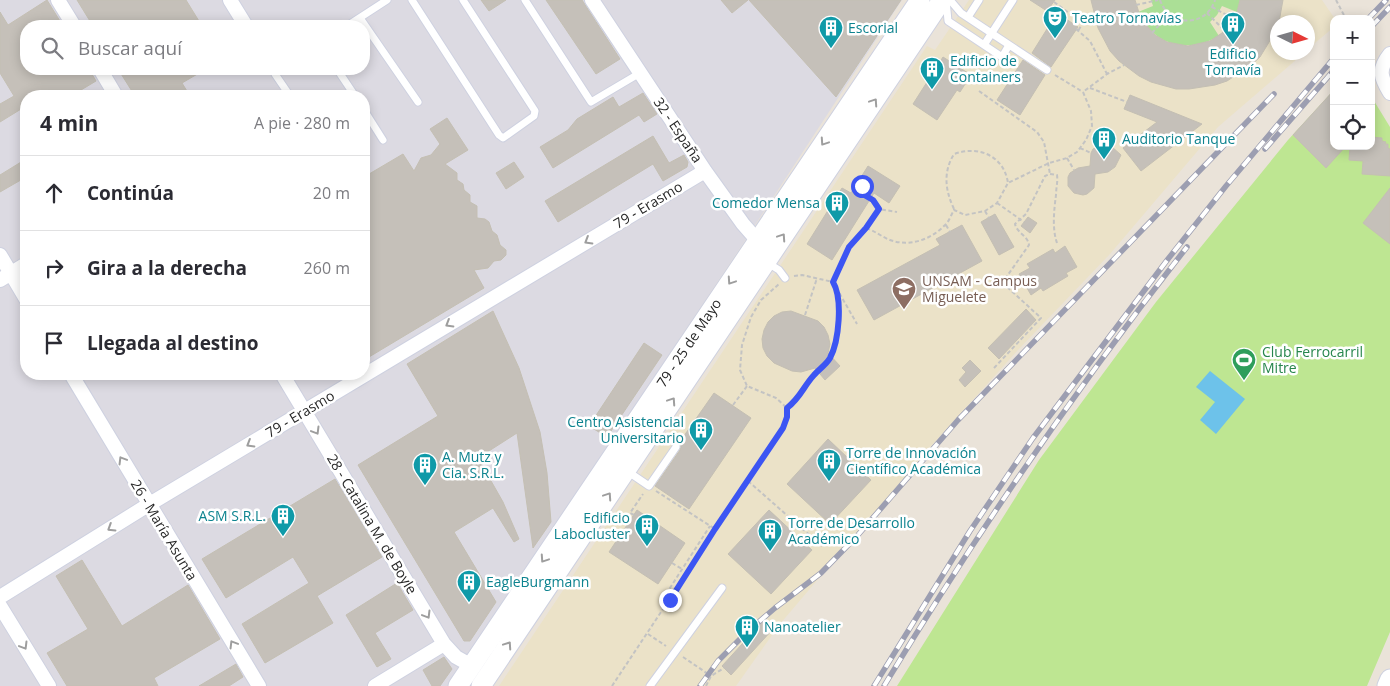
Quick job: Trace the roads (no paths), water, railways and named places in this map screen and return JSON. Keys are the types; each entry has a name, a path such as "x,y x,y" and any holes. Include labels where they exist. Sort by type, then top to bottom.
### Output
{"main road":[{"name":"79 - 25 de Mayo","path":"481,686 758,240 920,0"},
{"name":"79 - 25 de Mayo","path":"458,686 770,256 942,0"},
{"path":"1387,686 1390,679"}],"street":[{"path":"58,0 70,20"},
{"path":"230,0 242,20"},
{"name":"32 - España","path":"592,0 705,171 743,224 770,256"},
{"path":"1386,60 1381,75 1390,93"},
{"path":"104,75 112,90"},
{"name":"79 - Erasmo","path":"370,372 705,171"},
{"path":"0,255 6,277 20,292"},
{"path":"6,277 20,268"},
{"name":"26 - María Asunta","path":"75,380 148,505 259,686"},
{"name":"28 - Catalina M. de Boyle","path":"286,380 444,644 456,657 472,666"},
{"name":"79 - Erasmo","path":"0,597 148,505 357,380"},
{"path":"0,606 49,686"},
{"path":"375,686 444,644"}],"lane":[{"path":"357,20 387,0"},
{"path":"412,0 499,135 504,138 534,116 535,111 463,0"},
{"path":"525,0 591,102 640,73"},
{"path":"948,0 956,9 1047,70"},
{"path":"948,0 948,21 1002,57 1009,45"},
{"path":"968,17 979,0"},
{"path":"984,45 1013,0"},
{"path":"370,32 418,102"},
{"path":"277,75 286,90"},
{"path":"341,75 351,90"},
{"path":"370,119 383,140"},
{"path":"770,256 771,265 779,270 785,278"},
{"path":"618,465 649,486 676,447"},
{"path":"650,686 722,588"}],"water":[{"path":"1210,371 1245,399 1216,434 1200,420 1215,402 1196,387"}],"railway":[{"path":"1372,15 1386,0"},
{"path":"1375,23 1390,7"},
{"path":"874,686 970,531 1033,438 1168,259 1226,186 1332,60"},
{"path":"1265,149 1330,75"},
{"path":"700,686 718,661 748,631 821,573 857,536 958,420 1274,94"},
{"path":"884,686 991,517 1106,353 1187,247"}],"place":[{"name":"Teatro Tornavías","path":"1055,39"},
{"name":"Edificio Tornavía","path":"1233,45"},
{"name":"Escorial","path":"831,49"},
{"name":"Edificio de Containers","path":"932,90"},
{"name":"Auditorio Tanque","path":"1104,160"},
{"name":"Comedor Mensa","path":"837,224"},
{"name":"UNSAM - Campus Miguelete","path":"904,310"},
{"name":"Club Ferrocarril Mitre","path":"1244,381"},
{"name":"Centro Asistencial Universitario","path":"701,451"},
{"name":"Torre de Innovación Científico Académica","path":"829,482"},
{"name":"A. Mutz y Cia. S.R.L.","path":"425,486"},
{"name":"ASM S.R.L.","path":"283,537"},
{"name":"Edificio Labocluster","path":"647,547"},
{"name":"Torre de Desarrollo Académico","path":"770,552"},
{"name":"EagleBurgmann","path":"469,603"},
{"name":"Nanoatelier","path":"747,648"}]}
